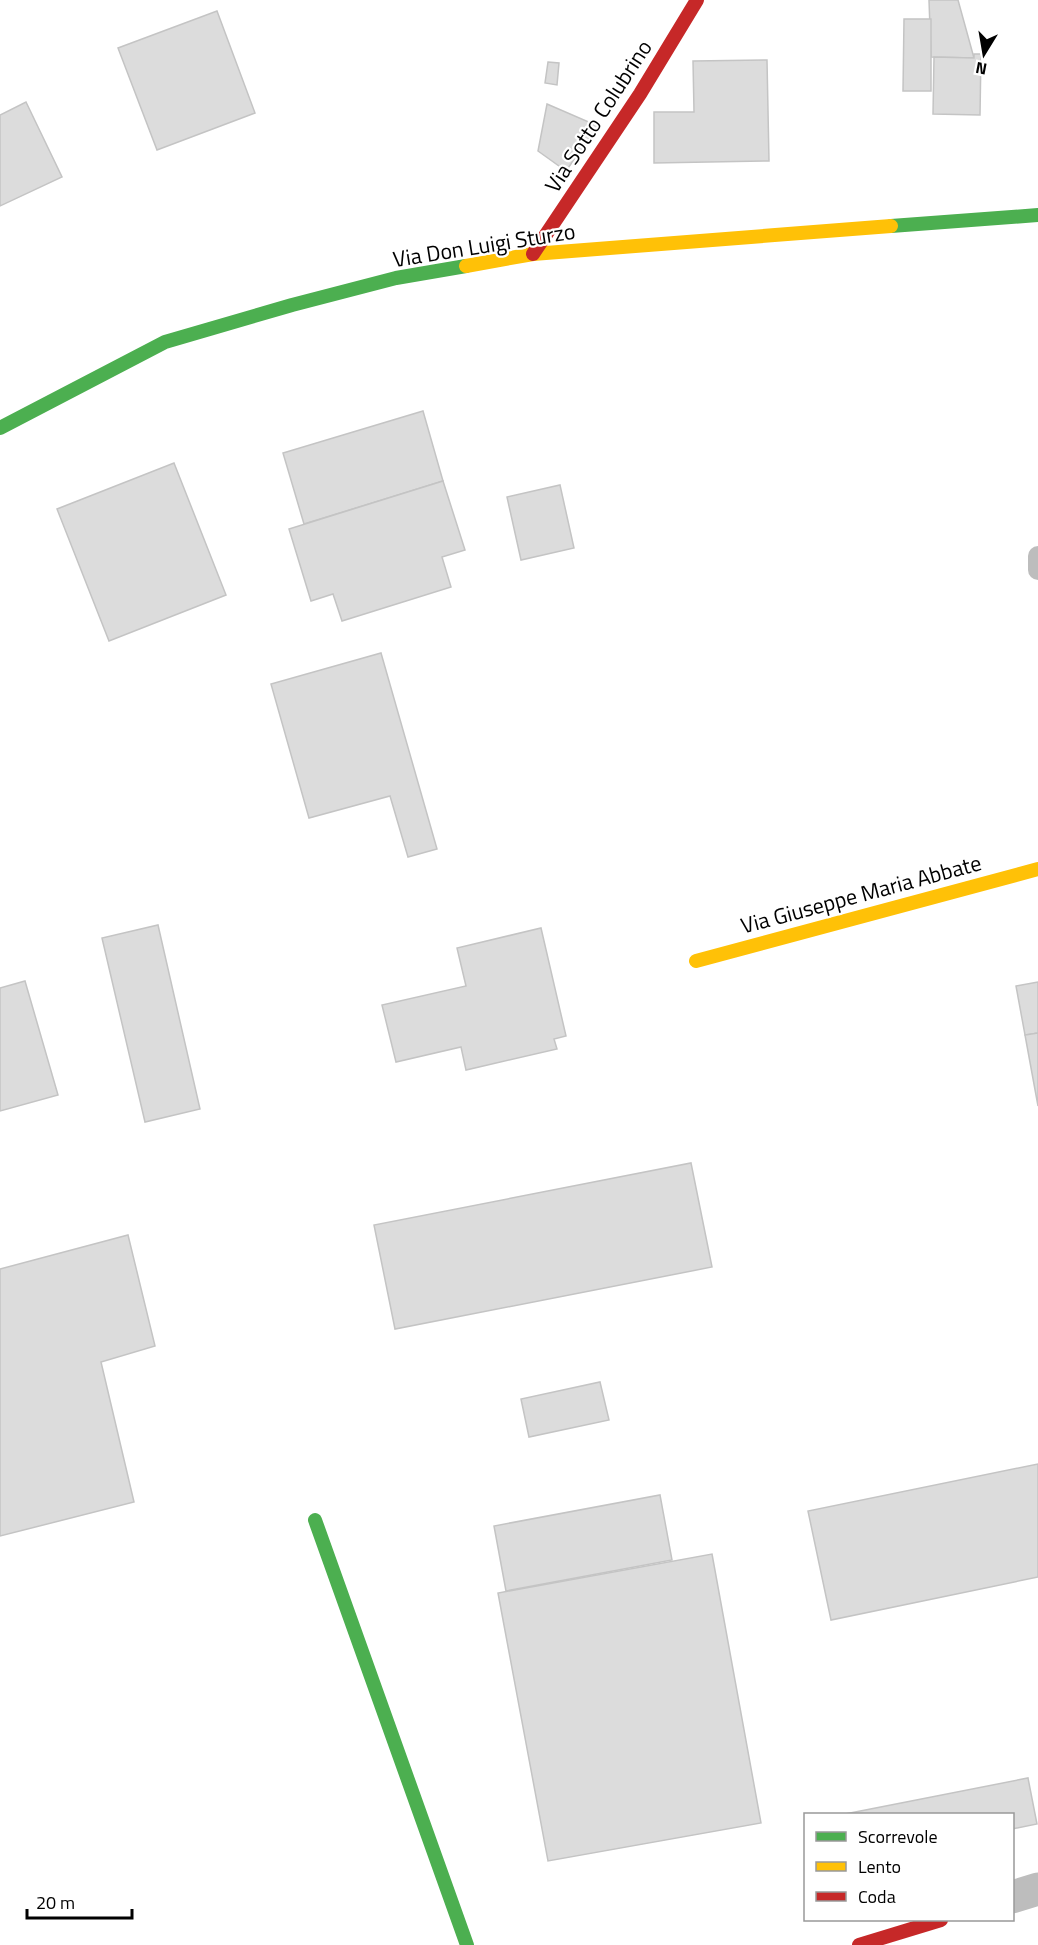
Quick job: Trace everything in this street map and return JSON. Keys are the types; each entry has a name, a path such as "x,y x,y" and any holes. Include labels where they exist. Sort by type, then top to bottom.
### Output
{"street":[{"name":"Via Sotto Colubrino","path":"533,254 640,94 697,0"},
{"name":"Via Don Luigi Sturzo","path":"0,428 165,342 396,278 533,254 1038,215"},
{"name":"Via Giuseppe Maria Abbate","path":"696,961 1038,869"},
{"path":"315,1520 467,1945"},
{"path":"1014,1896 1038,1889"},
{"path":"859,1945 937,1921"}],"lane":[{"path":"1038,556 1038,570"}],"building":[{"path":"929,0 958,0 974,58 931,57"},
{"path":"217,11 255,113 157,150 118,48"},
{"path":"904,19 931,19 931,91 903,91"},
{"path":"974,54 981,54 980,115 933,114 934,57 974,58"},
{"path":"767,60 769,161 654,163 654,112 694,112 693,61"},
{"path":"548,62 559,63 557,85 545,83"},
{"path":"26,102 62,177 0,206 0,115"},
{"path":"547,104 598,126 566,171 538,151"},
{"path":"423,411 443,481 304,524 283,453"},
{"path":"174,463 226,595 109,641 57,509"},
{"path":"443,481 465,550 442,557 451,587 342,621 333,594 311,601 289,529"},
{"path":"560,485 574,548 521,560 507,497"},
{"path":"381,653 437,849 408,857 390,796 309,818 271,684"},
{"path":"158,925 200,1109 145,1122 102,938"},
{"path":"541,928 566,1036 554,1039 557,1049 466,1070 461,1047 396,1062 382,1005 466,986 457,948"},
{"path":"25,981 58,1095 0,1111 0,988"},
{"path":"1038,982 1038,1033 1025,1035 1016,986"},
{"path":"1038,1033 1038,1106 1025,1035"},
{"path":"691,1163 712,1267 395,1329 374,1225"},
{"path":"128,1235 155,1346 101,1362 134,1502 0,1536 0,1269"},
{"path":"600,1382 609,1420 529,1437 521,1399"},
{"path":"1038,1464 1038,1577 831,1620 808,1511"},
{"path":"660,1495 672,1560 506,1591 494,1526"},
{"path":"712,1554 761,1823 548,1861 498,1593"},
{"path":"1028,1778 1037,1824 1014,1829 1014,1813 850,1813"}],"traffic: fast":[{"path":"891,226 1038,215"},
{"path":"0,428 165,342 396,278 466,266"},
{"path":"315,1520 467,1945"}],"traffic: slow":[{"path":"466,266 533,254 891,226"},
{"path":"696,961 1038,869"}],"traffic: jam":[{"path":"533,254 640,94 697,0"},
{"path":"859,1945 938,1921"}]}
